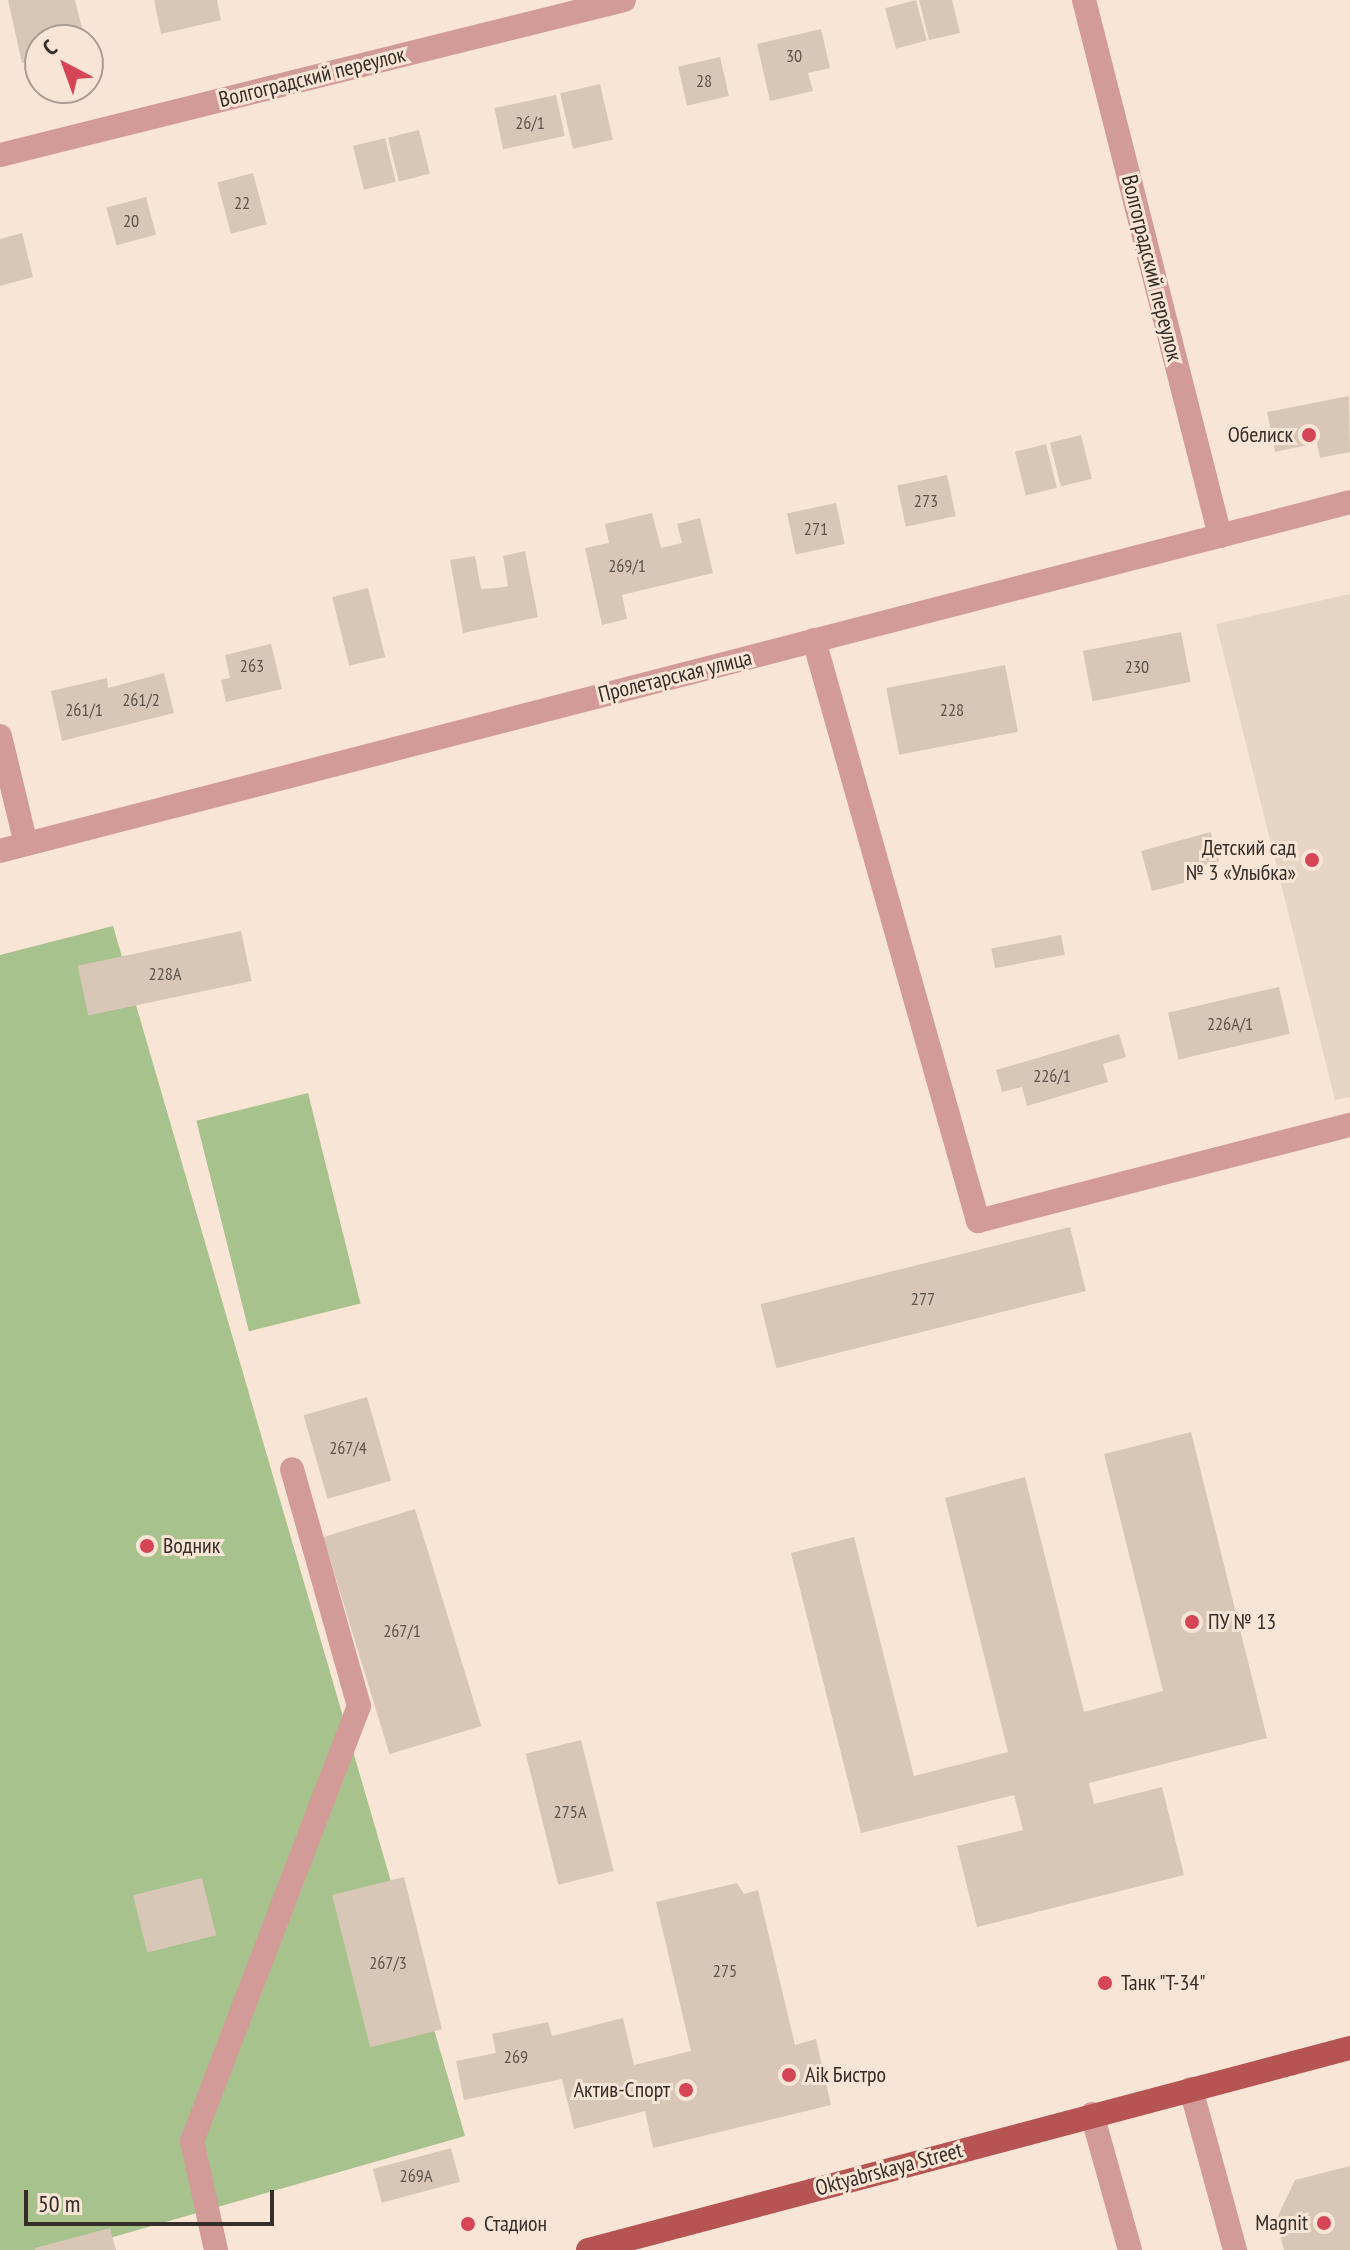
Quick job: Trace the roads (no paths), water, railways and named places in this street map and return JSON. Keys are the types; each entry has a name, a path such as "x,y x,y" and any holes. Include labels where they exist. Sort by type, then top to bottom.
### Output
{"main road":[{"name":"Oktyabrskaya Street","path":"588,2250 1350,2048"}],"street":[{"name":"Волгоградский переулок","path":"0,155 624,0"},
{"name":"Волгоградский переулок","path":"1084,0 1220,536"},
{"name":"Пролетарская улица","path":"0,851 1350,502"},
{"path":"814,640 978,1221 1350,1125"},
{"path":"0,736 26,844"},
{"path":"216,2250 192,2141 359,1706 292,1469"},
{"path":"1191,2089 1235,2250"},
{"path":"1092,2114 1130,2250"}],"place":[{"name":"Обелиск","path":"1309,435"},
{"name":"Детский сад № 3 «Улыбка»","path":"1312,860"},
{"name":"Водник","path":"147,1546"},
{"name":"ПУ № 13","path":"1192,1622"},
{"name":"Танк \"Т-34\"","path":"1105,1983"},
{"name":"Aik Бистро","path":"789,2075"},
{"name":"Актив-Спорт","path":"686,2090"},
{"name":"Magnit","path":"1324,2223"},
{"name":"Стадион","path":"468,2224"}]}
